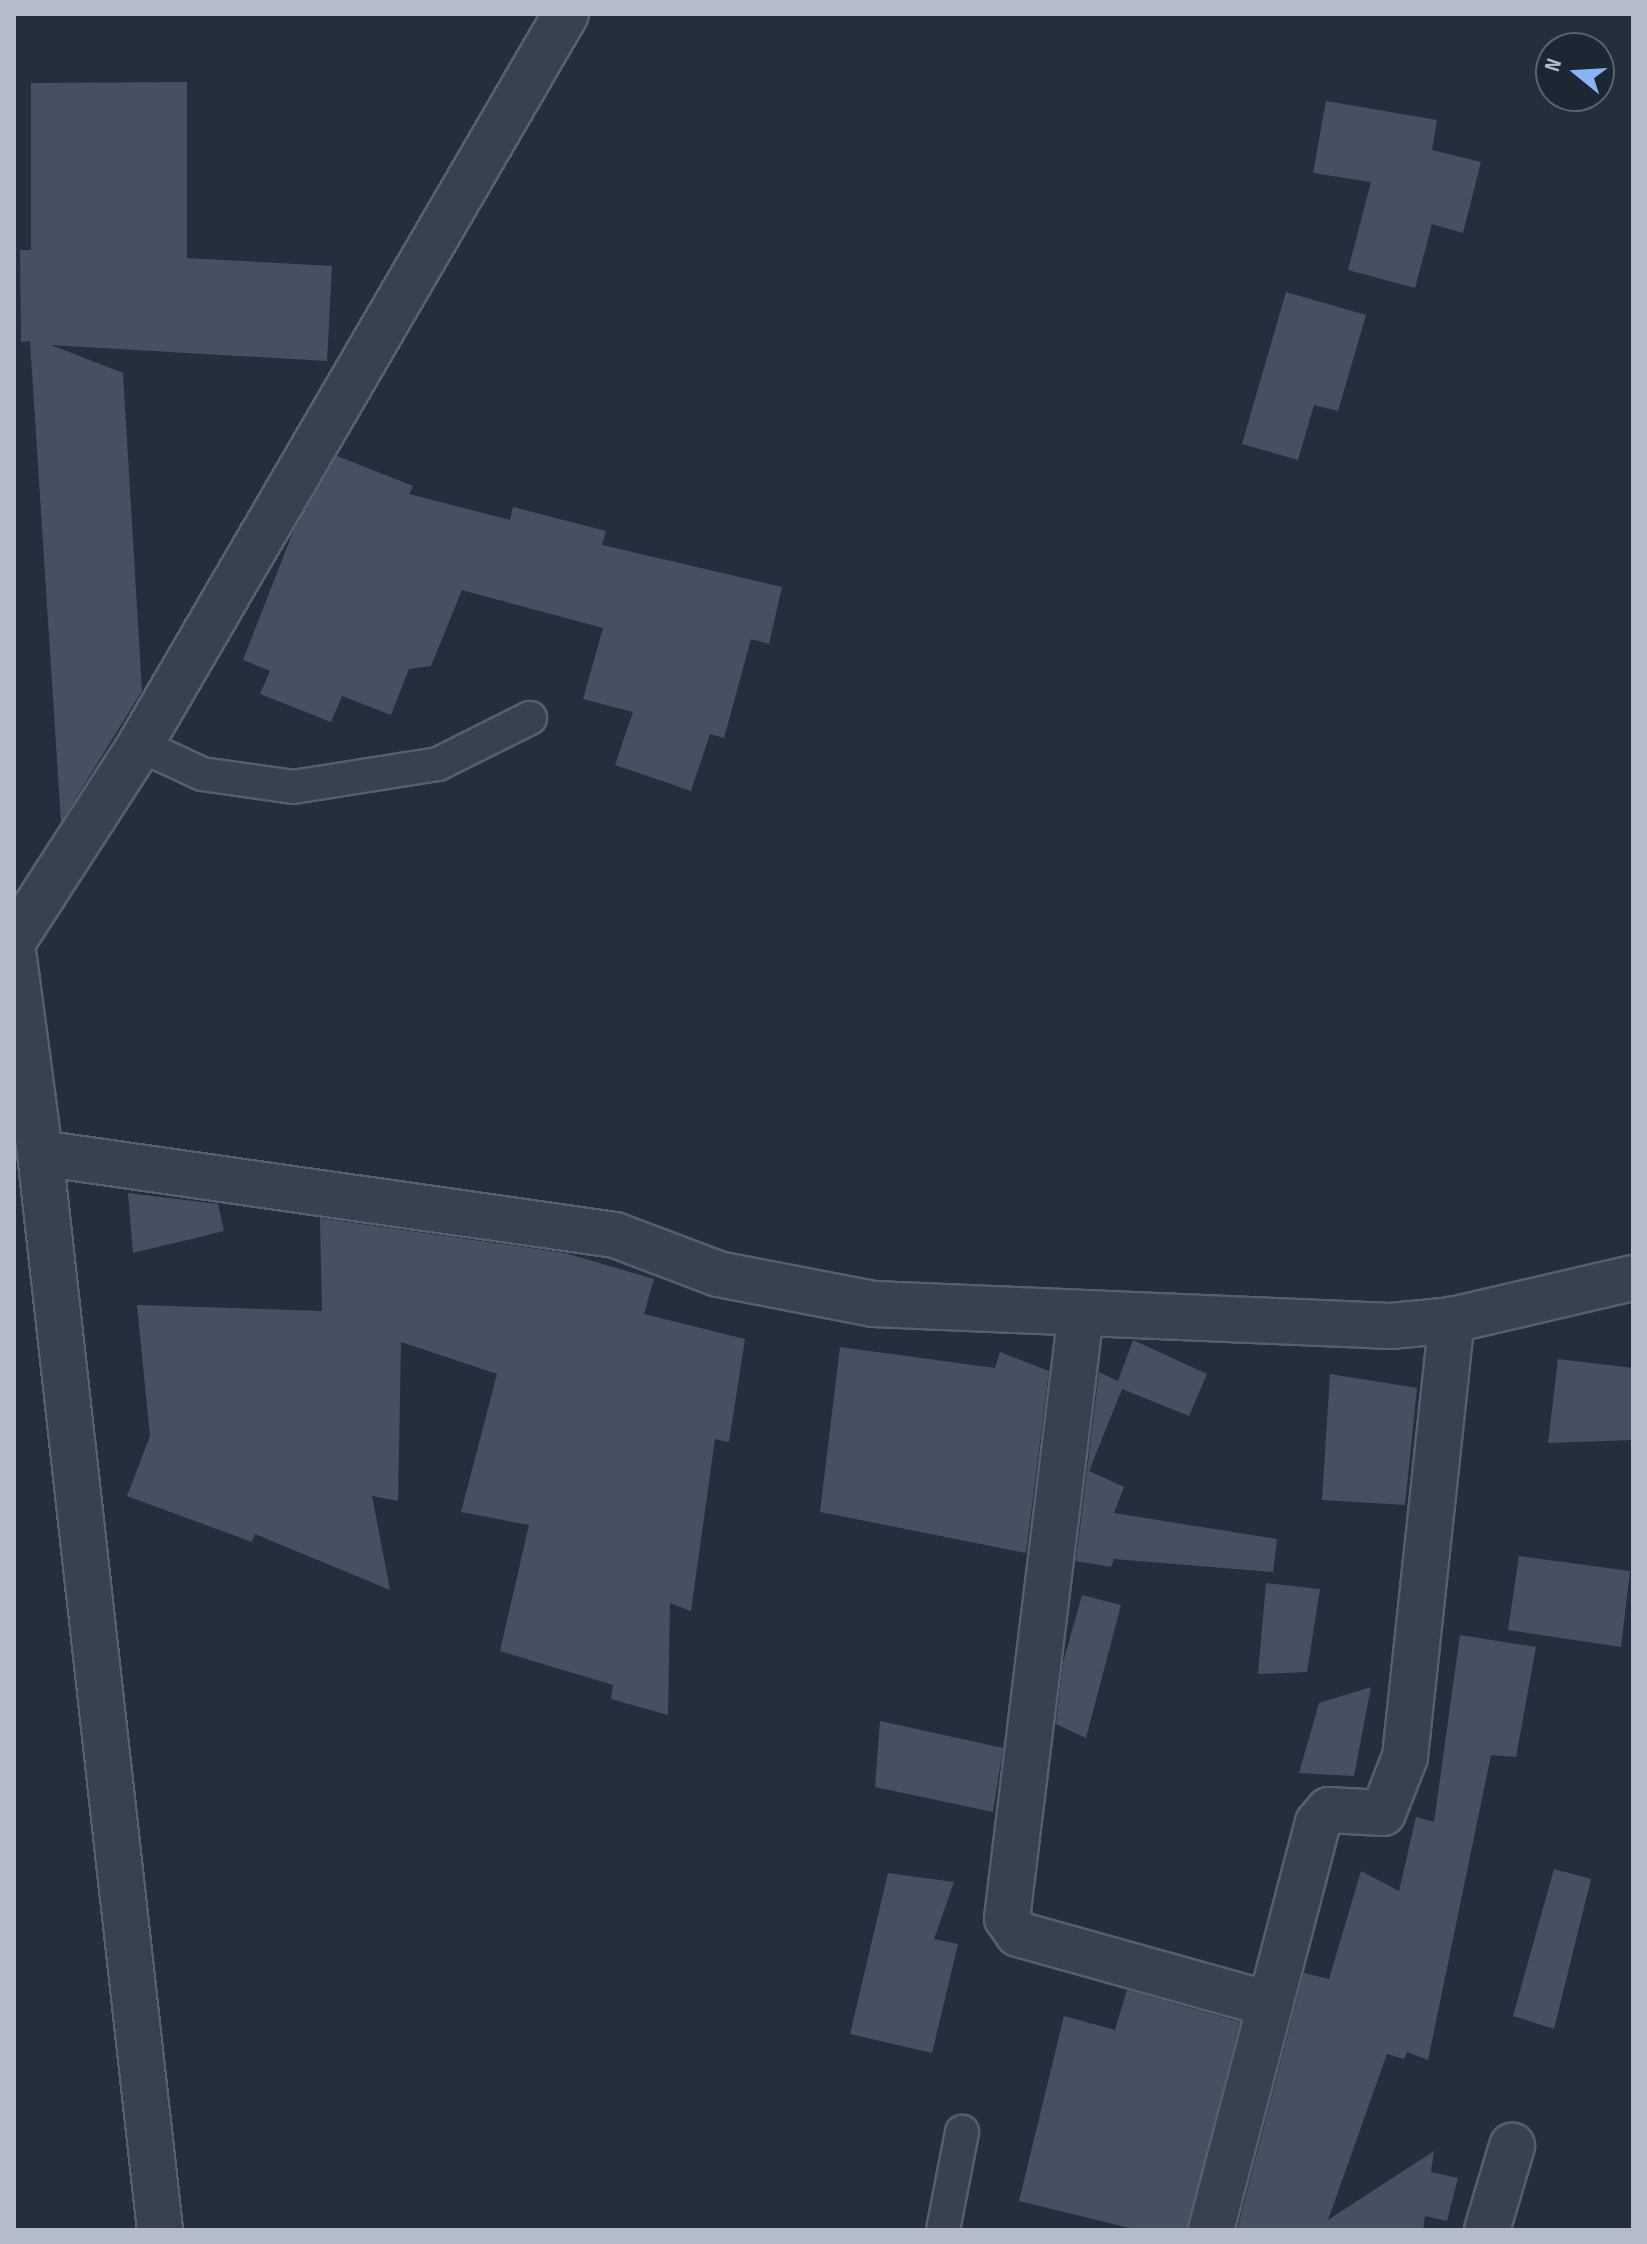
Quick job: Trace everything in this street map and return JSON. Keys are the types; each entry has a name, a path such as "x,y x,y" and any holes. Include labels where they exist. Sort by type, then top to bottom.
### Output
{"street":[{"path":"14,940 140,745 566,14"},
{"path":"14,958 27,1157 160,2230"},
{"path":"27,1157 615,1235 718,1274 874,1304 1391,1326 1452,1320 1633,1278"},
{"path":"1081,1313 1007,1918 1018,1934 1269,2004"},
{"path":"1211,2230 1318,1823 1329,1810 1383,1813 1405,1757 1452,1320"},
{"path":"1487,2230 1512,2146"}],"lane":[{"path":"140,745 202,774 293,787 438,764 530,718"},
{"path":"943,2230 962,2132"}],"building":[{"path":"187,82 187,258 332,266 327,361 51,345 123,373 142,691 61,822 30,341 21,342 20,250 31,250 31,83"},
{"path":"1326,101 1437,120 1432,150 1481,162 1463,233 1432,224 1415,288 1348,270 1371,182 1313,173"},
{"path":"1286,292 1366,315 1338,411 1314,405 1298,460 1242,444"},
{"path":"337,456 413,486 409,494 510,520 513,507 606,531 602,545 782,587 769,644 751,639 724,738 710,734 691,791 615,765 633,712 583,699 603,628 462,590 431,666 409,669 391,715 342,696 331,722 260,694 270,671 243,660 293,532"},
{"path":"128,1193 218,1204 224,1231 133,1253"},
{"path":"320,1218 565,1253 654,1279 644,1314 745,1339 729,1442 715,1439 691,1611 670,1603 668,1715 611,1699 613,1685 500,1651 529,1525 461,1512 497,1374 401,1342 398,1501 372,1496 390,1590 255,1534 252,1542 127,1496 150,1436 137,1305 322,1311"},
{"path":"1133,1340 1207,1374 1189,1416 1122,1389 1089,1471 1124,1487 1114,1513 1277,1539 1273,1572 1114,1559 1111,1567 1076,1561 1099,1372 1118,1381"},
{"path":"840,1347 995,1368 1000,1352 1049,1371 1026,1553 820,1512"},
{"path":"1558,1359 1633,1368 1633,1440 1548,1443"},
{"path":"1330,1374 1417,1388 1405,1505 1322,1500"},
{"path":"1519,1556 1630,1571 1621,1647 1508,1630"},
{"path":"1266,1583 1320,1589 1307,1672 1258,1674"},
{"path":"1082,1595 1121,1605 1086,1738 1056,1724 1063,1663"},
{"path":"1460,1635 1536,1647 1516,1757 1491,1755 1428,2060 1407,2052 1404,2059 1387,2054 1328,2220 1434,2151 1431,2172 1458,2178 1447,2221 1425,2216 1423,2230 1237,2230 1304,1973 1329,1979 1361,1871 1399,1891 1416,1817 1434,1822"},
{"path":"1371,1687 1354,1776 1299,1773 1319,1703"},
{"path":"880,1721 1003,1748 993,1812 875,1787"},
{"path":"1554,1869 1591,1879 1554,2029 1513,2016"},
{"path":"888,1873 954,1882 934,1939 958,1944 932,2053 850,2034"},
{"path":"1127,1990 1240,2022 1187,2230 1138,2230 1019,2201 1064,2016 1115,2030"}]}
